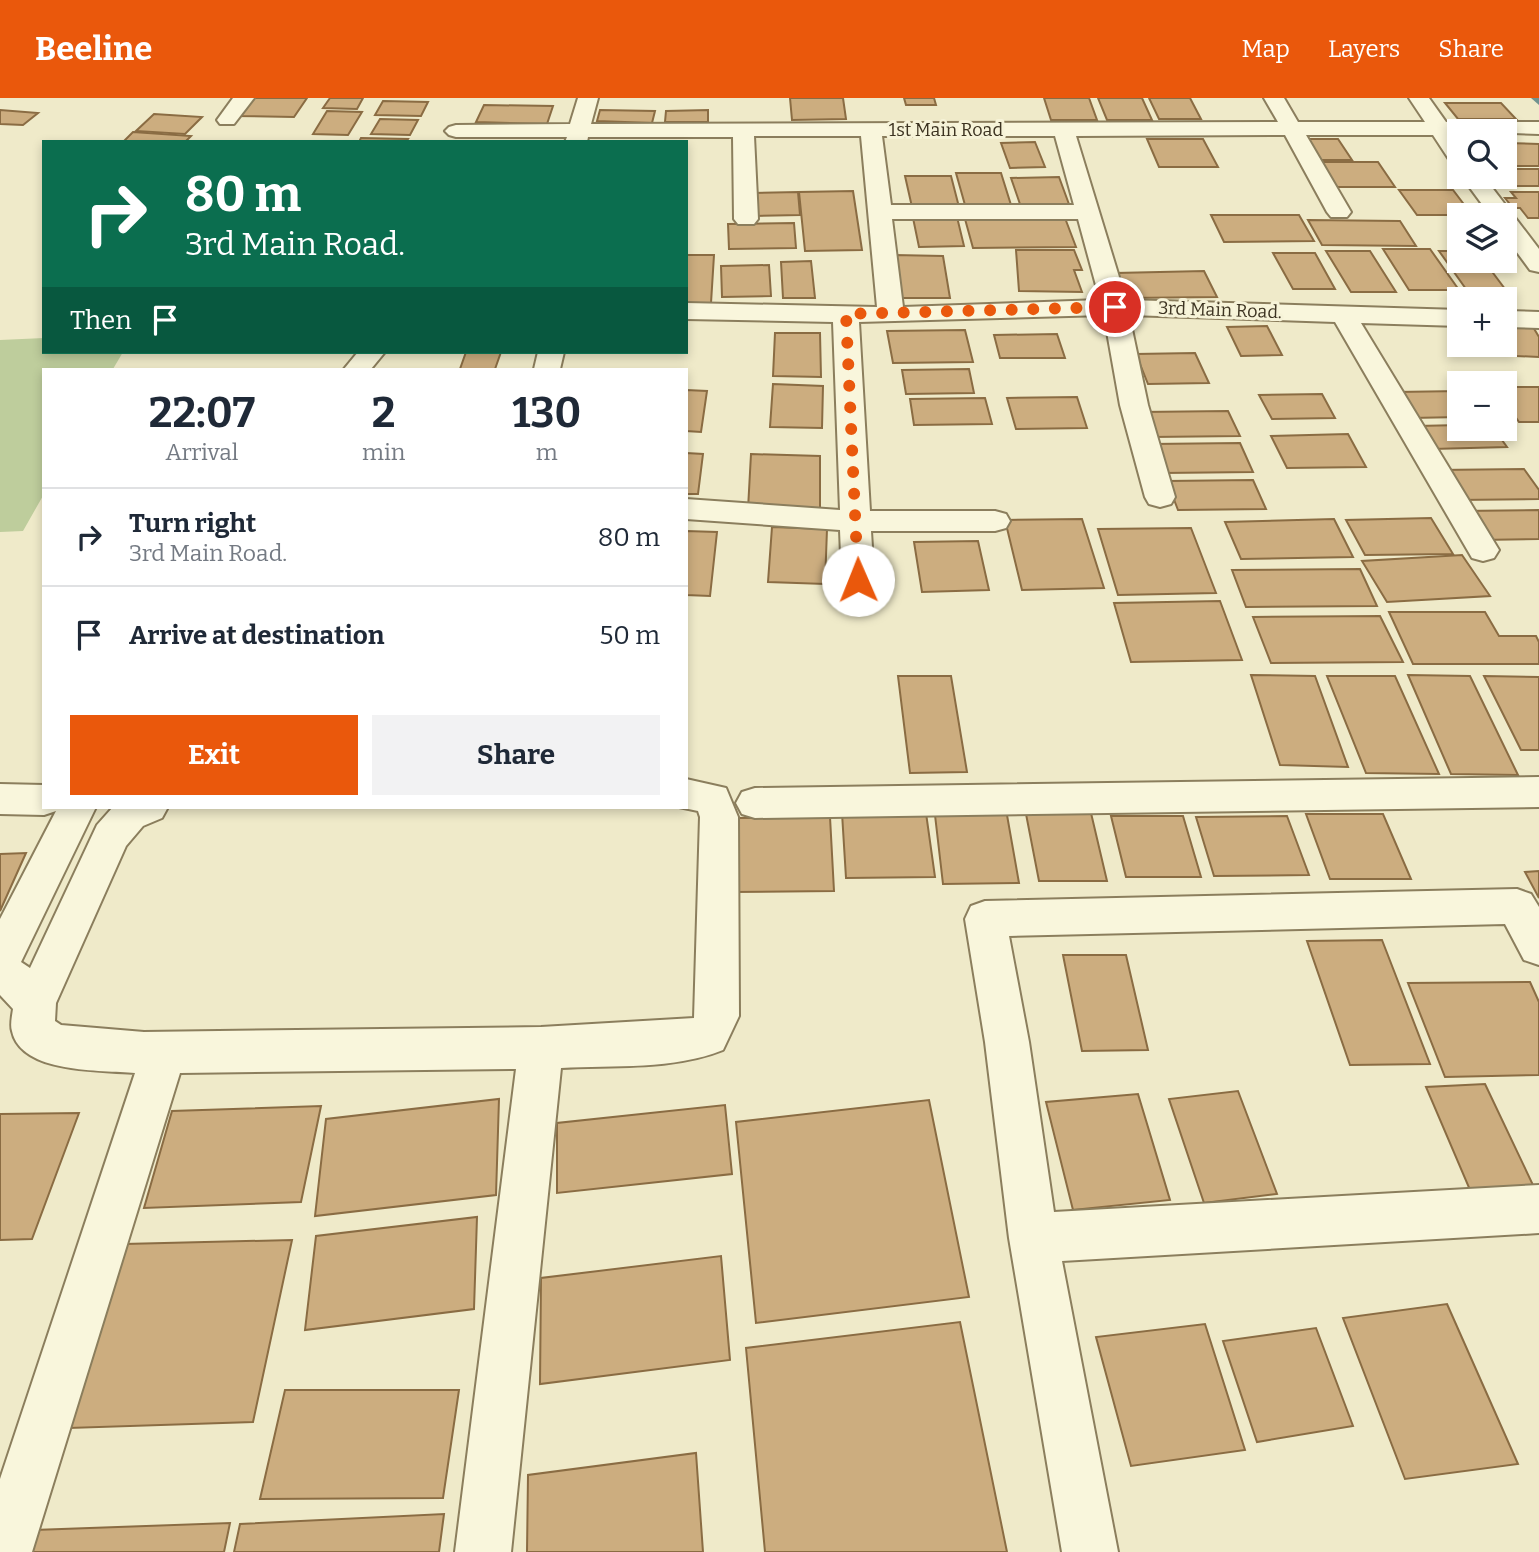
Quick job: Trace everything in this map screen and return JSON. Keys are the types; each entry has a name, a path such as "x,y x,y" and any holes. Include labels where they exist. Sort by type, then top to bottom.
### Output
{"street":[{"path":"227,120 244,98"},
{"path":"577,136 588,98"},
{"path":"1274,98 1339,212"},
{"path":"1419,98 1447,142"},
{"path":"454,136 465,109"},
{"name":"1st Main Road","path":"454,136 871,130 899,119 1065,129 1539,128"},
{"path":"1065,129 1115,307 1134,405 1160,497"},
{"path":"743,130 746,219"},
{"path":"871,130 891,315"},
{"path":"1482,189 1493,203"},
{"path":"880,212 1088,212"},
{"path":"1517,236 1539,265"},
{"name":"3rd Main Road.","path":"688,311 891,315 1115,307 1447,318"},
{"path":"846,314 858,580"},
{"path":"1343,314 1483,550"},
{"path":"1517,319 1539,320"},
{"path":"358,368 370,354"},
{"path":"688,509 857,521 995,521"},
{"path":"755,803 1539,792"},
{"path":"144,809 129,815 111,836 35,1003 33,1030 53,1045 144,1053 541,1048 680,1041 708,1036 717,1016 719,817 713,799 688,794"},
{"path":"0,799 42,800"},
{"path":"0,961 76,809"},
{"path":"1090,1552 1033,1238 1007,1042 985,919 1517,906 1539,947"},
{"path":"0,971 17,983 35,1003"},
{"path":"483,1552 541,1048"},
{"path":"4,1552 164,1053"},
{"path":"1033,1238 1539,1209"}],"green space":[{"path":"42,338 42,354 122,354 114,368 42,368 42,498 23,531 0,532 0,340"}],"building":[{"path":"247,98 307,98 294,117 234,116"},
{"path":"330,98 363,98 357,109 323,108"},
{"path":"790,98 843,98 846,119 792,120"},
{"path":"904,98 934,98 936,105 906,105"},
{"path":"1044,98 1089,98 1097,120 1051,120"},
{"path":"1098,98 1142,98 1152,120 1107,120"},
{"path":"1149,98 1190,98 1201,119 1159,119"},
{"path":"383,101 428,102 421,116 375,115"},
{"path":"1445,103 1501,103 1516,119 1458,119"},
{"path":"484,105 553,106 547,124 476,122"},
{"path":"0,110 38,113 23,125 0,124"},
{"path":"600,110 655,111 652,123 597,121"},
{"path":"708,110 708,122 665,122 666,111"},
{"path":"327,111 362,112 348,135 313,134"},
{"path":"154,114 202,117 185,134 136,131"},
{"path":"380,119 418,120 410,135 371,134"},
{"path":"133,132 191,136 187,140 125,140"},
{"path":"361,138 408,139 407,140 360,140"},
{"path":"1147,139 1203,139 1218,167 1159,167"},
{"path":"1301,139 1338,139 1352,160 1314,160"},
{"path":"1035,142 1045,167 1010,168 1001,143"},
{"path":"1517,143 1539,144 1539,166 1517,166"},
{"path":"1316,162 1378,162 1395,187 1332,187"},
{"path":"1517,169 1539,169 1539,186 1517,186"},
{"path":"956,173 1001,173 1011,205 965,205"},
{"path":"905,176 951,176 959,207 912,207"},
{"path":"1059,177 1070,207 1021,207 1011,178"},
{"path":"1399,190 1453,190 1463,203 1447,203 1447,215 1417,215"},
{"path":"853,191 862,250 805,251 799,192"},
{"path":"798,192 800,215 754,216 753,193"},
{"path":"1511,192 1539,192 1539,218 1528,218 1517,208 1517,203 1509,203 1505,198 1516,198"},
{"path":"1211,215 1299,215 1314,241 1224,242"},
{"path":"957,217 964,246 919,247 913,218"},
{"path":"1065,218 1076,247 973,248 965,219"},
{"path":"1308,220 1400,221 1416,246 1322,245"},
{"path":"794,223 796,248 729,249 728,224"},
{"path":"1383,249 1430,249 1457,287 1447,287 1447,290 1409,290"},
{"path":"1016,250 1074,250 1082,270 1074,270 1082,292 1019,291"},
{"path":"1326,251 1370,251 1396,292 1351,292"},
{"path":"1439,251 1447,251 1447,262"},
{"path":"1273,253 1315,253 1335,289 1293,289"},
{"path":"688,255 714,255 711,303 688,303"},
{"path":"894,255 943,256 950,298 900,298"},
{"path":"811,261 815,298 783,298 781,262"},
{"path":"769,265 771,296 722,297 721,266"},
{"path":"1204,271 1217,297 1127,298 1116,273"},
{"path":"1455,273 1493,273 1504,287 1465,287"},
{"path":"1267,326 1282,355 1241,356 1227,327"},
{"path":"1517,326 1533,327 1539,337 1539,357 1517,356"},
{"path":"965,330 973,362 893,363 887,331"},
{"path":"775,333 820,333 821,377 773,376"},
{"path":"1057,334 1065,358 1000,358 994,335"},
{"path":"1195,353 1209,383 1148,384 1136,354"},
{"path":"465,354 500,354 495,368 460,368"},
{"path":"969,369 974,393 906,394 902,370"},
{"path":"773,384 823,386 822,428 770,427"},
{"path":"1517,387 1539,387 1539,422 1519,422"},
{"path":"688,390 707,391 701,432 688,431"},
{"path":"1447,391 1447,417 1411,418 1396,392"},
{"path":"1322,394 1335,418 1272,419 1259,395"},
{"path":"1077,397 1087,428 1016,429 1007,398"},
{"path":"985,398 992,424 914,425 910,399"},
{"path":"1228,411 1240,436 1151,437 1141,412"},
{"path":"1447,425 1447,441 1503,441 1507,447 1432,449 1418,426"},
{"path":"1348,434 1366,467 1287,468 1271,436"},
{"path":"1240,443 1253,472 1163,473 1152,444"},
{"path":"688,453 703,454 698,494 688,494"},
{"path":"751,454 820,456 820,510 748,509"},
{"path":"1524,469 1539,490 1539,499 1457,500 1439,470"},
{"path":"1253,480 1266,509 1178,510 1167,481"},
{"path":"1539,510 1539,539 1479,540 1461,511"},
{"path":"1431,518 1453,554 1365,555 1346,520"},
{"path":"1082,519 1104,588 1022,590 1005,520"},
{"path":"1334,519 1353,557 1241,559 1225,522"},
{"path":"772,527 827,529 825,584 768,582"},
{"path":"1191,528 1216,593 1118,595 1098,529"},
{"path":"688,531 717,532 710,596 688,595"},
{"path":"978,541 989,590 922,592 914,542"},
{"path":"1462,555 1490,596 1387,602 1362,561"},
{"path":"1360,569 1377,606 1246,607 1232,570"},
{"path":"1220,601 1242,660 1131,662 1114,603"},
{"path":"1389,612 1485,612 1499,636 1536,636 1539,642 1539,664 1413,664"},
{"path":"1380,616 1403,662 1271,663 1253,617"},
{"path":"1251,675 1315,676 1348,767 1280,765"},
{"path":"1408,675 1470,676 1518,775 1451,774"},
{"path":"898,676 951,676 967,772 910,773"},
{"path":"1327,676 1395,676 1439,774 1366,773"},
{"path":"1484,676 1539,677 1539,750 1521,750"},
{"path":"842,813 926,813 935,877 846,878"},
{"path":"1091,813 1107,881 1039,881 1026,814"},
{"path":"1306,814 1383,814 1411,879 1330,879"},
{"path":"935,815 1007,815 1019,883 943,884"},
{"path":"1111,816 1183,816 1201,877 1126,877"},
{"path":"1287,816 1309,875 1214,876 1196,817"},
{"path":"830,817 834,891 733,892 734,818"},
{"path":"26,853 0,911 0,854"},
{"path":"1539,871 1539,898 1525,872"},
{"path":"1382,940 1430,1064 1350,1065 1307,941"},
{"path":"1063,955 1126,955 1148,1050 1082,1051"},
{"path":"1530,982 1539,1002 1539,1075 1445,1077 1408,983"},
{"path":"1485,1084 1533,1185 1470,1190 1426,1087"},
{"path":"1238,1091 1277,1194 1204,1203 1169,1099"},
{"path":"1138,1094 1170,1200 1073,1210 1046,1102"},
{"path":"499,1099 496,1195 315,1216 326,1119"},
{"path":"929,1100 969,1297 756,1323 736,1122"},
{"path":"725,1105 732,1174 557,1193 557,1123"},
{"path":"321,1106 301,1202 144,1208 172,1111"},
{"path":"79,1113 32,1239 0,1240 0,1114"},
{"path":"477,1217 474,1309 305,1330 316,1236"},
{"path":"292,1240 253,1422 69,1428 124,1244"},
{"path":"721,1256 730,1360 540,1384 541,1278"},
{"path":"1447,1304 1518,1464 1405,1479 1343,1318"},
{"path":"960,1322 1007,1552 765,1552 746,1348"},
{"path":"1205,1324 1245,1450 1131,1466 1096,1337"},
{"path":"1316,1328 1353,1426 1257,1442 1223,1341"},
{"path":"285,1390 459,1390 443,1498 260,1499"},
{"path":"696,1453 703,1552 527,1552 528,1475"},
{"path":"444,1514 439,1552 234,1552 240,1524"},
{"path":"230,1523 224,1552 28,1552 34,1530"}],"waterway":[{"path":"1535,98 1539,103"}],"route":[{"path":"858,580 846,314 891,315 1115,307"}]}
